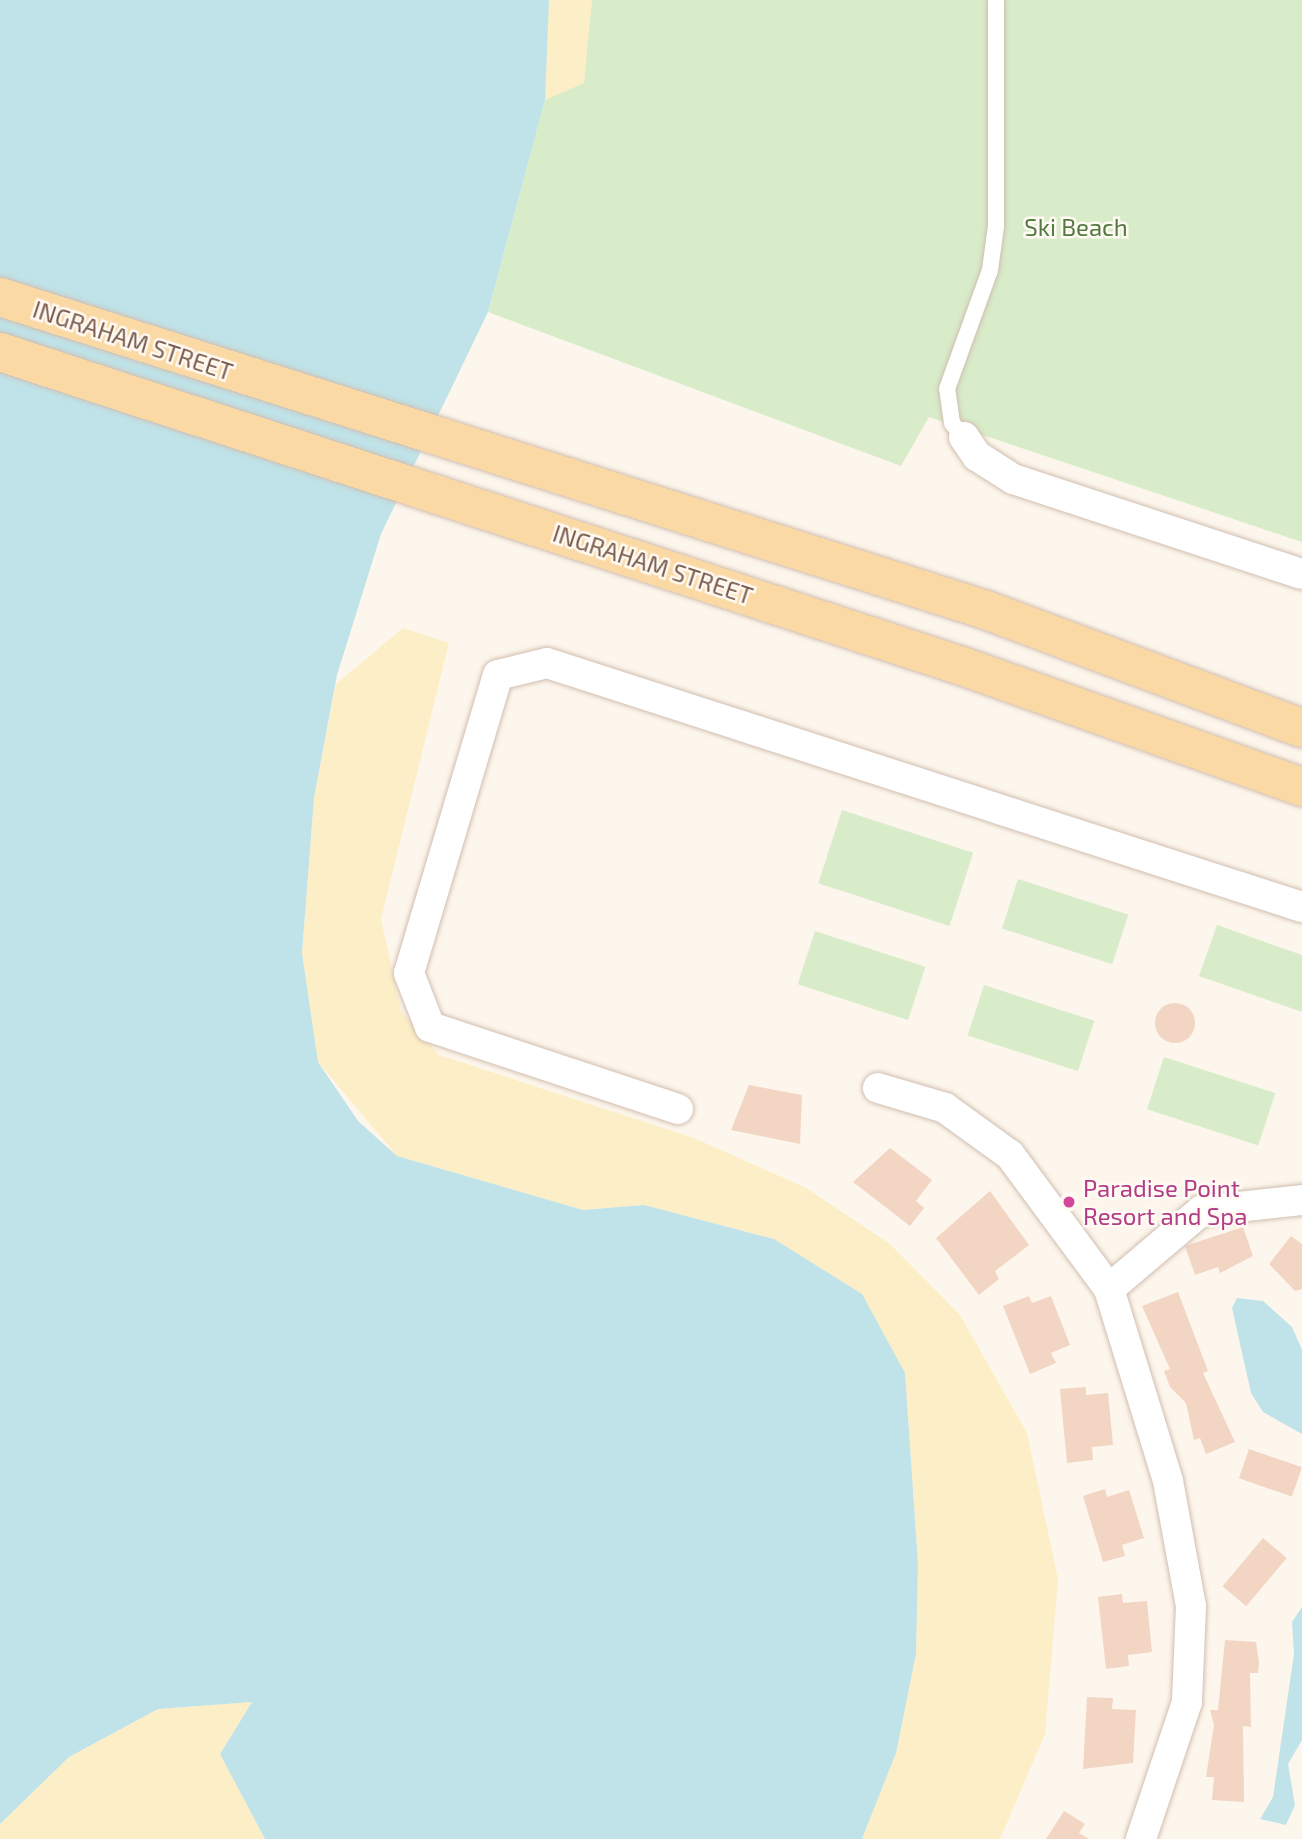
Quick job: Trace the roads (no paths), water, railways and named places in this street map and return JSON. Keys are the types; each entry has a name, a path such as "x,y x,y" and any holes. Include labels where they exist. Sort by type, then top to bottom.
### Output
{"main road":[{"name":"INGRAHAM STREET","path":"0,297 600,490 986,610 1302,728"},
{"name":"INGRAHAM STREET","path":"0,352 587,542 1302,787"}],"street":[{"path":"964,437 977,456 1013,479 1302,574"},
{"path":"678,1109 430,1027 409,973 498,675 547,663 1302,907"},
{"path":"878,1087 945,1108 1010,1155 1108,1289 1168,1481 1191,1606 1186,1702 1141,1839"},
{"path":"1108,1289 1200,1211 1302,1200"}],"lane":[{"path":"964,437 952,423 947,389 990,270 996,226 996,0"}],"water":[{"path":"0,0 549,0 545,100 488,312 381,534 337,675 314,798 302,953 318,1062 358,1121 397,1156 583,1210 644,1205 774,1239 862,1294 905,1373 918,1563 916,1654 896,1753 862,1839 265,1839 220,1754 252,1702 158,1709 69,1757 0,1824"},
{"path":"1237,1298 1263,1301 1292,1327 1302,1350 1302,1434 1263,1412 1251,1393 1232,1308"},
{"path":"1302,1607 1302,1740 1288,1764 1295,1805 1286,1825 1260,1819 1273,1797 1294,1654 1292,1622"}],"place":[{"name":"Paradise Point Resort and Spa","path":"1069,1202"}],"park label":[{"name":"Ski Beach","path":"1076,227"}]}
